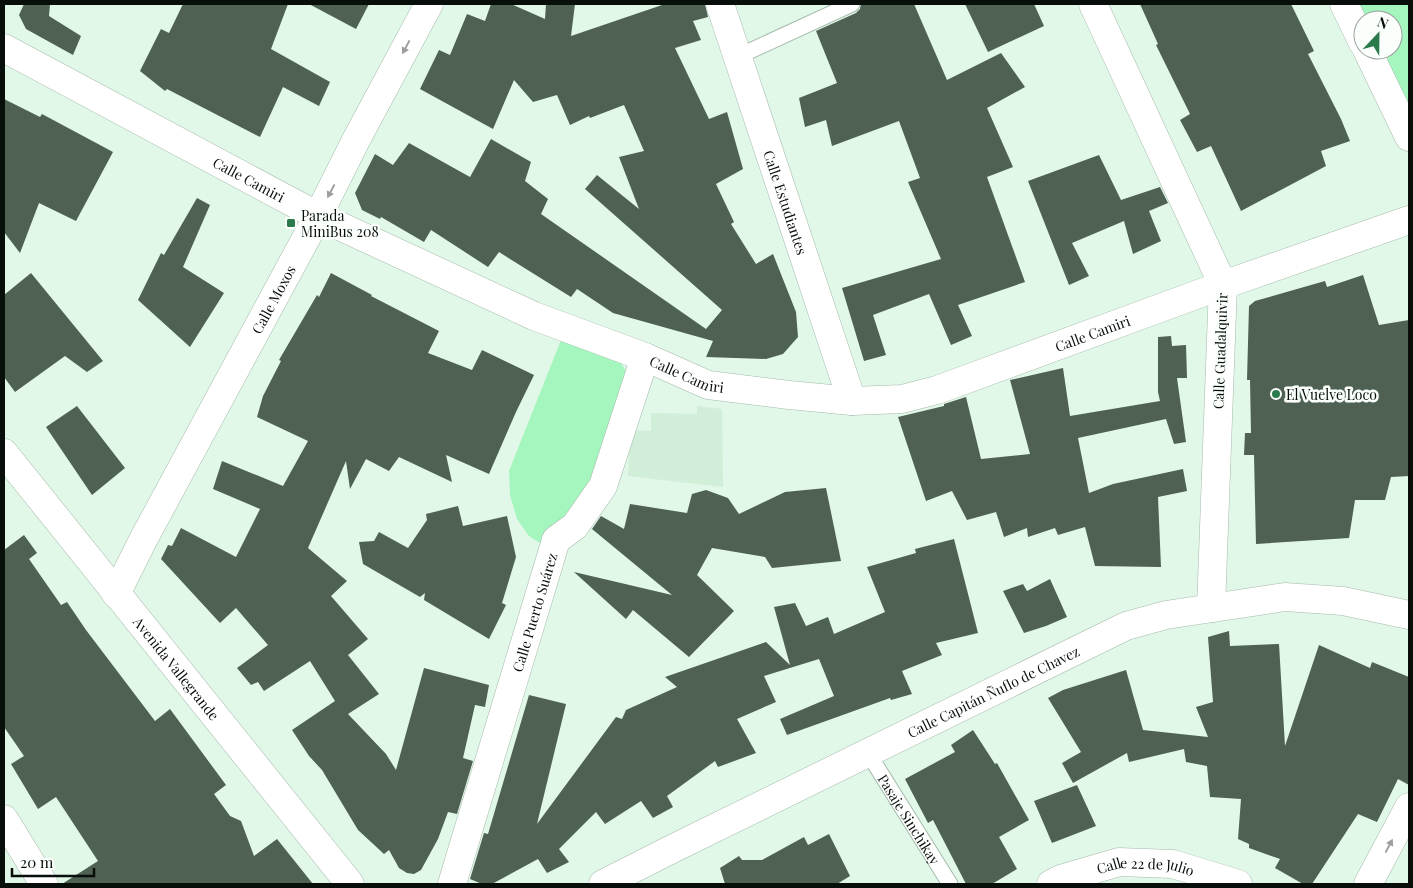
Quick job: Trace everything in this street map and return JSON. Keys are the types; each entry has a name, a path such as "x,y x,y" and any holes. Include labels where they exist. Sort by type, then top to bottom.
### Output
{"street":[{"name":"Calle Moxos","path":"116,594 143,540 430,4"},
{"name":"Calle Estudiantes","path":"720,4 739,56 852,401"},
{"name":"Calle Guadalquivir","path":"1093,4 1223,285 1211,608"},
{"path":"1344,4 1353,22"},
{"name":"Calle Camiri","path":"4,48 318,216 534,316 645,358 708,385 789,395 852,401 902,399 937,390 1223,285 1409,220"},
{"path":"1372,60 1409,137"},
{"name":"Calle Puerto Suárez","path":"452,884 556,540 574,526 602,486 645,358"},
{"name":"Avenida Vallegrande","path":"4,453 350,884"},
{"name":"Calle Capitán Ñuflo de Chavez","path":"603,884 1126,626 1166,615 1285,597 1342,601 1409,615"},
{"path":"1368,884 1409,807"},
{"path":"4,819 44,884"},
{"name":"Calle 22 de Julio","path":"1051,884 1061,879 1119,862 1173,864 1238,884"}],"lane":[{"path":"739,56 852,4"},
{"name":"Pasaje Sinchikay","path":"868,753 950,884"}],"shaded area":[{"path":"697,406 722,409 723,487 628,476 630,430 651,431 651,413 697,414"}],"green space":[{"path":"1359,4 1409,4 1409,106 1387,60 1403,60 1403,10 1362,10"},
{"path":"561,340 620,361 627,373 593,486 543,545 529,536 517,519 510,495 509,471"}],"building":[{"path":"24,4 50,4 49,16 81,36 73,55 26,29 19,15"},
{"path":"183,4 288,4 271,49 330,82 319,106 283,87 260,137 167,89 165,91 140,71 161,29 169,33"},
{"path":"309,4 369,4 356,29"},
{"path":"491,4 511,4 545,19 546,4 575,4 571,36 665,4 705,4 708,17 693,21 701,40 675,48 709,119 727,112 743,169 716,184 734,222 731,224 756,264 773,254 796,312 798,337 783,354 766,359 706,357 713,341 613,313 577,289 571,297 499,252 488,267 431,230 424,242 381,217 380,219 362,210 355,193 375,154 393,165 409,143 470,177 491,139 531,162 525,181 548,199 541,214 706,329 722,310 585,189 597,175 639,209 619,157 644,151 624,105 590,118 589,116 570,125 557,95 533,102 514,80 493,129 420,89 439,50 450,55 467,14 485,21"},
{"path":"861,4 914,4 947,80 1001,53 1025,87 987,108 1013,167 987,177 1025,282 958,305 972,336 951,345 929,294 873,315 886,355 864,361 842,288 941,259 908,182 920,178 899,121 832,146 826,120 805,127 799,98 837,83 816,31 856,13 860,9"},
{"path":"965,4 1034,4 1044,26 988,52"},
{"path":"1140,4 1291,4 1314,51 1308,54 1350,141 1321,151 1326,166 1241,211 1211,146 1197,152 1180,120 1190,114 1156,45 1158,44"},
{"path":"4,99 40,117 42,114 113,152 76,221 39,203 20,253 4,232"},
{"path":"1099,155 1121,200 1160,187 1168,203 1149,211 1161,241 1133,254 1124,221 1072,243 1089,276 1069,285 1028,181"},
{"path":"197,198 210,205 183,267 224,293 190,347 138,300 161,253 164,255"},
{"path":"31,273 103,361 87,372 65,356 15,392 4,377 4,295"},
{"path":"331,273 439,331 428,353 472,370 482,350 534,375 489,474 446,455 452,482 399,457 389,471 366,459 350,489 346,461 308,548 347,581 331,596 368,639 348,655 379,694 348,714 386,754 396,770 424,668 489,685 485,707 475,705 463,758 473,761 457,814 448,812 438,839 421,870 414,874 407,873 399,868 389,850 384,854 358,830 322,770 309,756 292,730 335,701 310,661 264,691 258,682 251,685 237,668 268,645 236,608 220,623 161,559 168,545 172,546 181,528 236,557 260,509 213,489 222,461 283,486 308,441 257,417 263,396 281,361 279,360 317,295 319,297"},
{"path":"1363,275 1379,325 1409,320 1409,476 1391,477 1385,500 1355,500 1349,538 1256,544 1254,455 1244,455 1245,433 1251,433 1250,380 1247,380 1249,306 1255,301 1325,281 1327,287"},
{"path":"1171,336 1172,346 1186,345 1187,378 1177,378 1186,442 1174,444 1166,419 1078,438 1089,493 1113,484 1183,469 1187,491 1158,497 1161,567 1095,566 1085,527 1058,535 1055,528 1028,537 1027,528 1004,537 996,512 967,520 952,491 926,501 898,417 944,406 944,404 966,397 981,459 1030,454 1010,380 1063,368 1070,416 1160,401 1158,392 1158,337"},
{"path":"77,406 125,468 92,495 46,427"},
{"path":"826,488 841,561 772,568 765,557 712,548 697,575 734,611 689,657 633,610 626,619 574,572 672,595 592,529 601,516 624,529 630,504 687,513 692,494 706,490 728,498 739,514 785,492"},
{"path":"458,506 463,526 507,516 516,557 502,603 506,605 489,639 424,600 425,593 420,597 363,564 359,542 374,541 379,532 408,548 427,520 426,514"},
{"path":"24,535 37,553 29,559 61,605 67,602 155,721 170,709 226,785 214,794 230,816 241,821 254,856 277,839 313,884 62,884 98,861 56,797 38,809 11,764 24,756 4,727 4,550"},
{"path":"954,539 978,633 936,643 942,655 902,671 912,694 891,700 890,698 787,735 780,719 834,696 819,659 764,676 776,702 737,719 756,753 718,767 715,761 667,796 673,807 653,818 641,801 605,824 596,812 559,849 569,862 547,873 538,859 492,884 482,884 470,879 484,833 488,834 529,695 566,704 537,824 616,717 622,719 626,710 677,687 665,677 766,642 790,665 774,607 795,603 806,626 828,617 834,634 885,612 867,567 916,553 915,549"},
{"path":"1050,579 1067,617 1024,633 1003,591 1023,584 1027,591"},
{"path":"1229,631 1230,646 1279,644 1285,746 1319,645 1370,668 1372,662 1409,677 1409,785 1398,779 1377,822 1358,814 1312,884 1303,884 1275,868 1280,859 1249,848 1249,844 1238,839 1241,799 1210,797 1207,766 1186,762 1184,749 1129,762 1127,753 1073,783 1062,763 1081,752 1048,698 1063,690 1126,670 1143,730 1208,737 1196,707 1213,702 1208,637"},
{"path":"973,730 995,764 997,763 1029,820 999,837 1017,869 992,884 966,884 933,820 928,823 905,779 955,752 951,745"},
{"path":"1077,785 1096,826 1052,843 1034,801"},
{"path":"829,834 850,876 837,884 725,884 720,868 739,856 742,860 762,860 804,837 808,845"}],"place":[{"name":"Parada MiniBus 208","path":"291,223"},
{"name":"El Vuelve Loco","path":"1276,394"}]}
